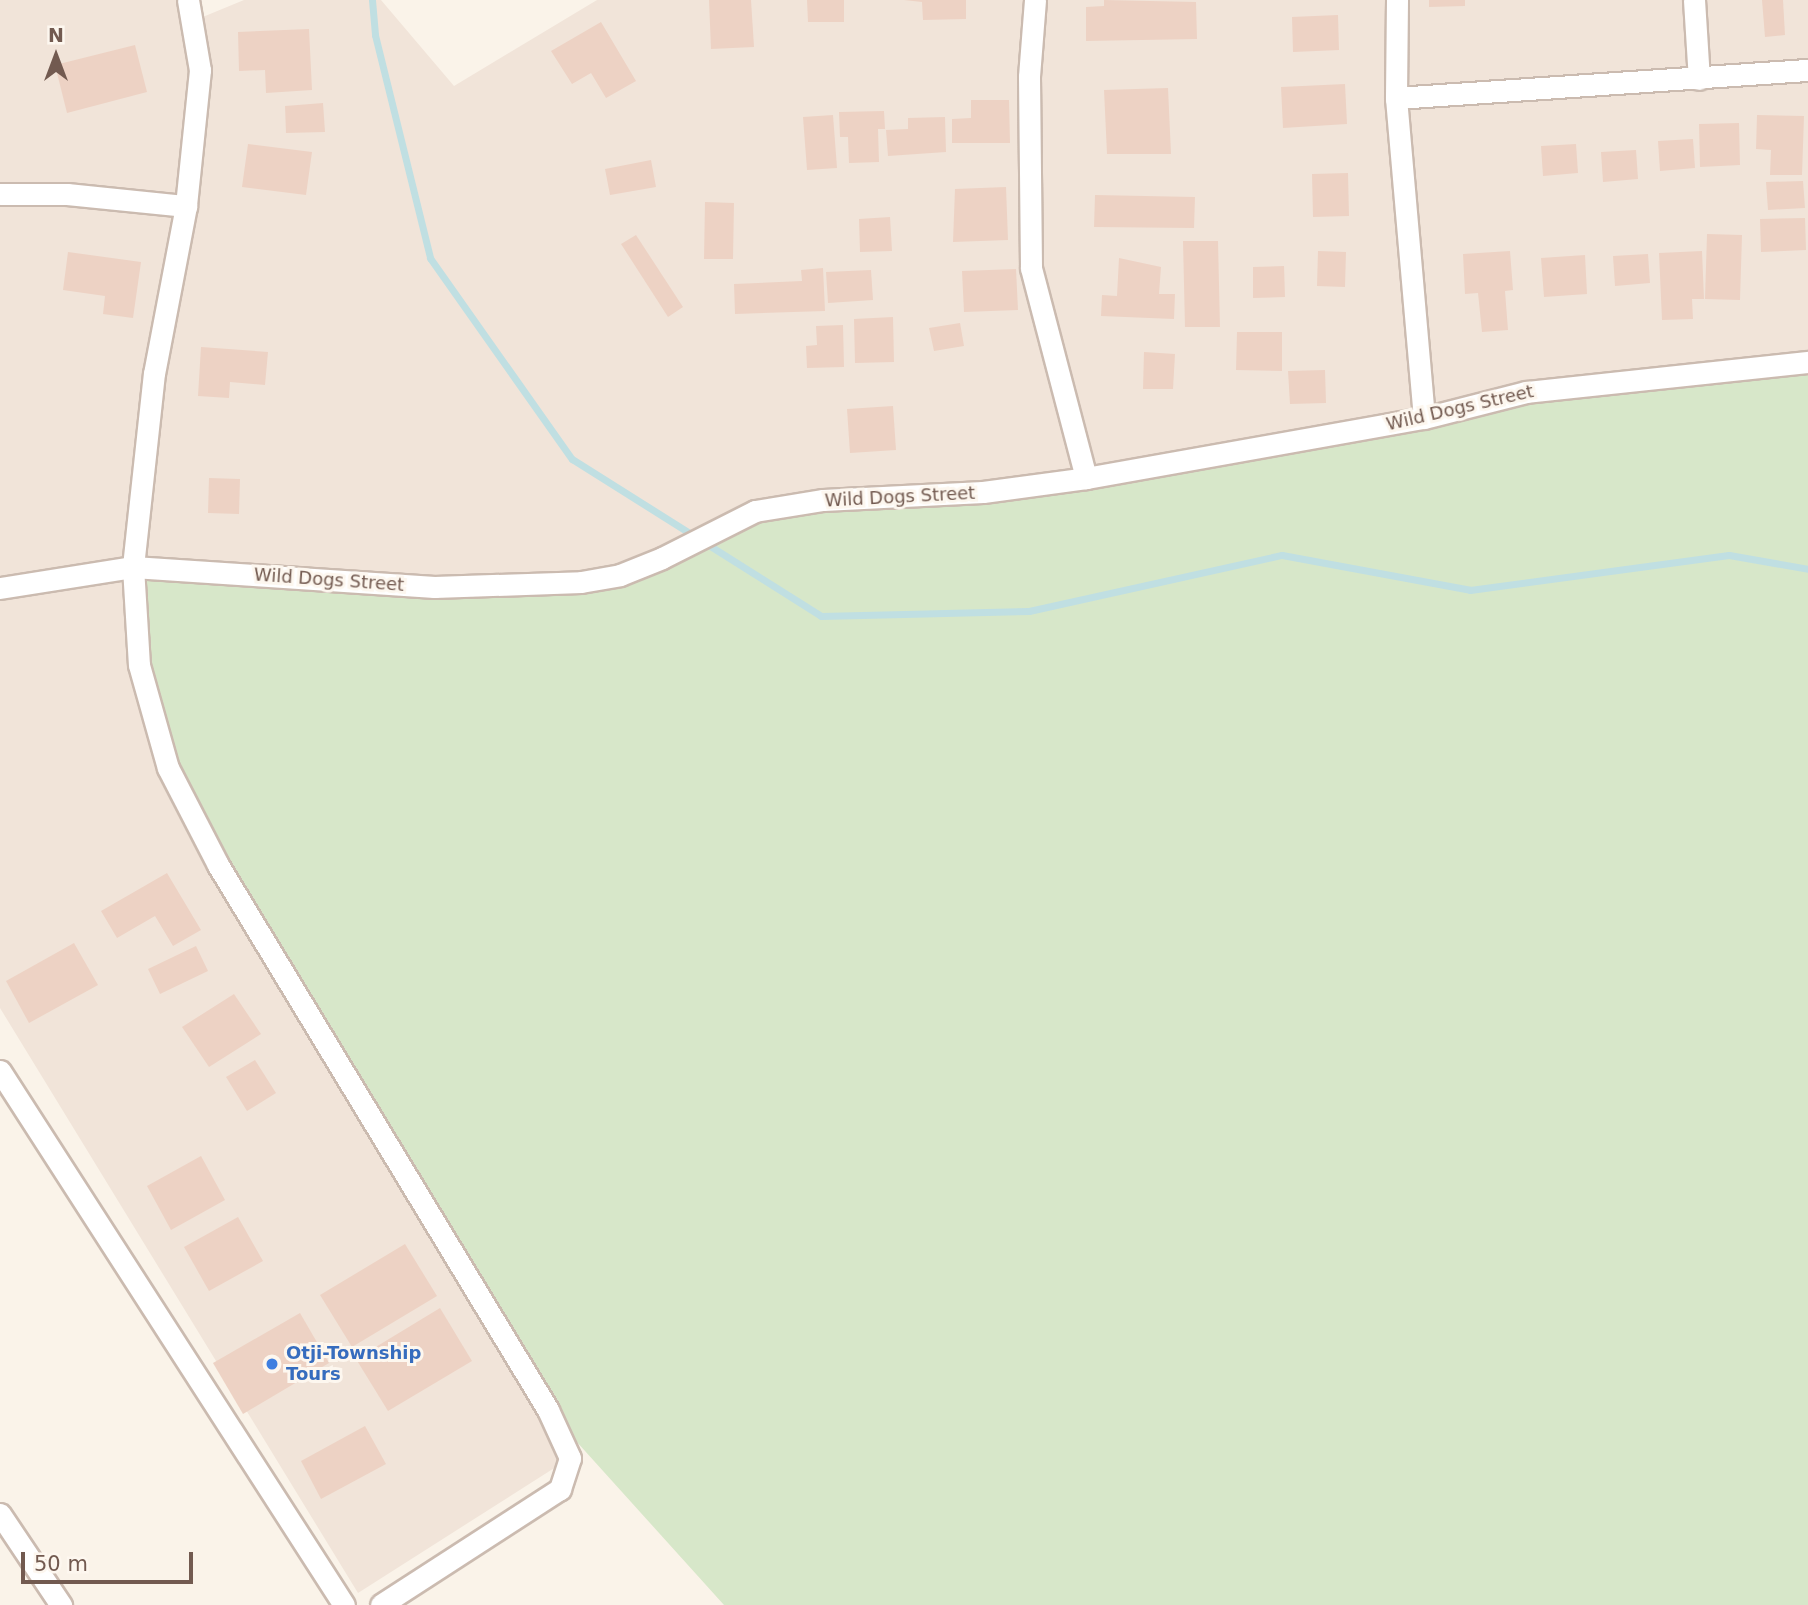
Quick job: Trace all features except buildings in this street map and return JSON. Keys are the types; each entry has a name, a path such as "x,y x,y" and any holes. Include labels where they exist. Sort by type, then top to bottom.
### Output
{"street":[{"path":"188,0 200,70 186,206 154,373 133,567 139,665 169,768 218,865 548,1410 570,1458 561,1489 382,1605"},
{"path":"1035,0 1029,77 1031,268 1086,478"},
{"path":"1398,0 1396,99 1424,418"},
{"path":"1693,0 1699,79"},
{"path":"1396,99 1808,71"},
{"path":"0,194 67,194 186,206"},
{"name":"Wild Dogs Street","path":"0,588 133,567 434,587 581,582 620,575 662,558 755,511 823,500 983,492 1086,478 1424,418 1526,392 1808,362"},
{"path":"0,1071 344,1605"},
{"path":"0,1514 61,1605"}],"shaded area":[{"path":"0,0 188,0 193,21 244,0 381,0 454,86 597,0 1808,0 1808,362 581,582 570,1458 358,1593 0,1008"}],"green space":[{"path":"1808,362 1808,1605 724,1605 548,1410 168,768 139,665 133,567 581,582 755,511 983,492 1526,392"}],"waterway":[{"path":"372,0 375,35 430,258 572,459 821,616 1029,611 1282,555 1470,590 1729,555 1808,569"}],"place":[{"name":"Otji-Township Tours","path":"272,1364"}]}
